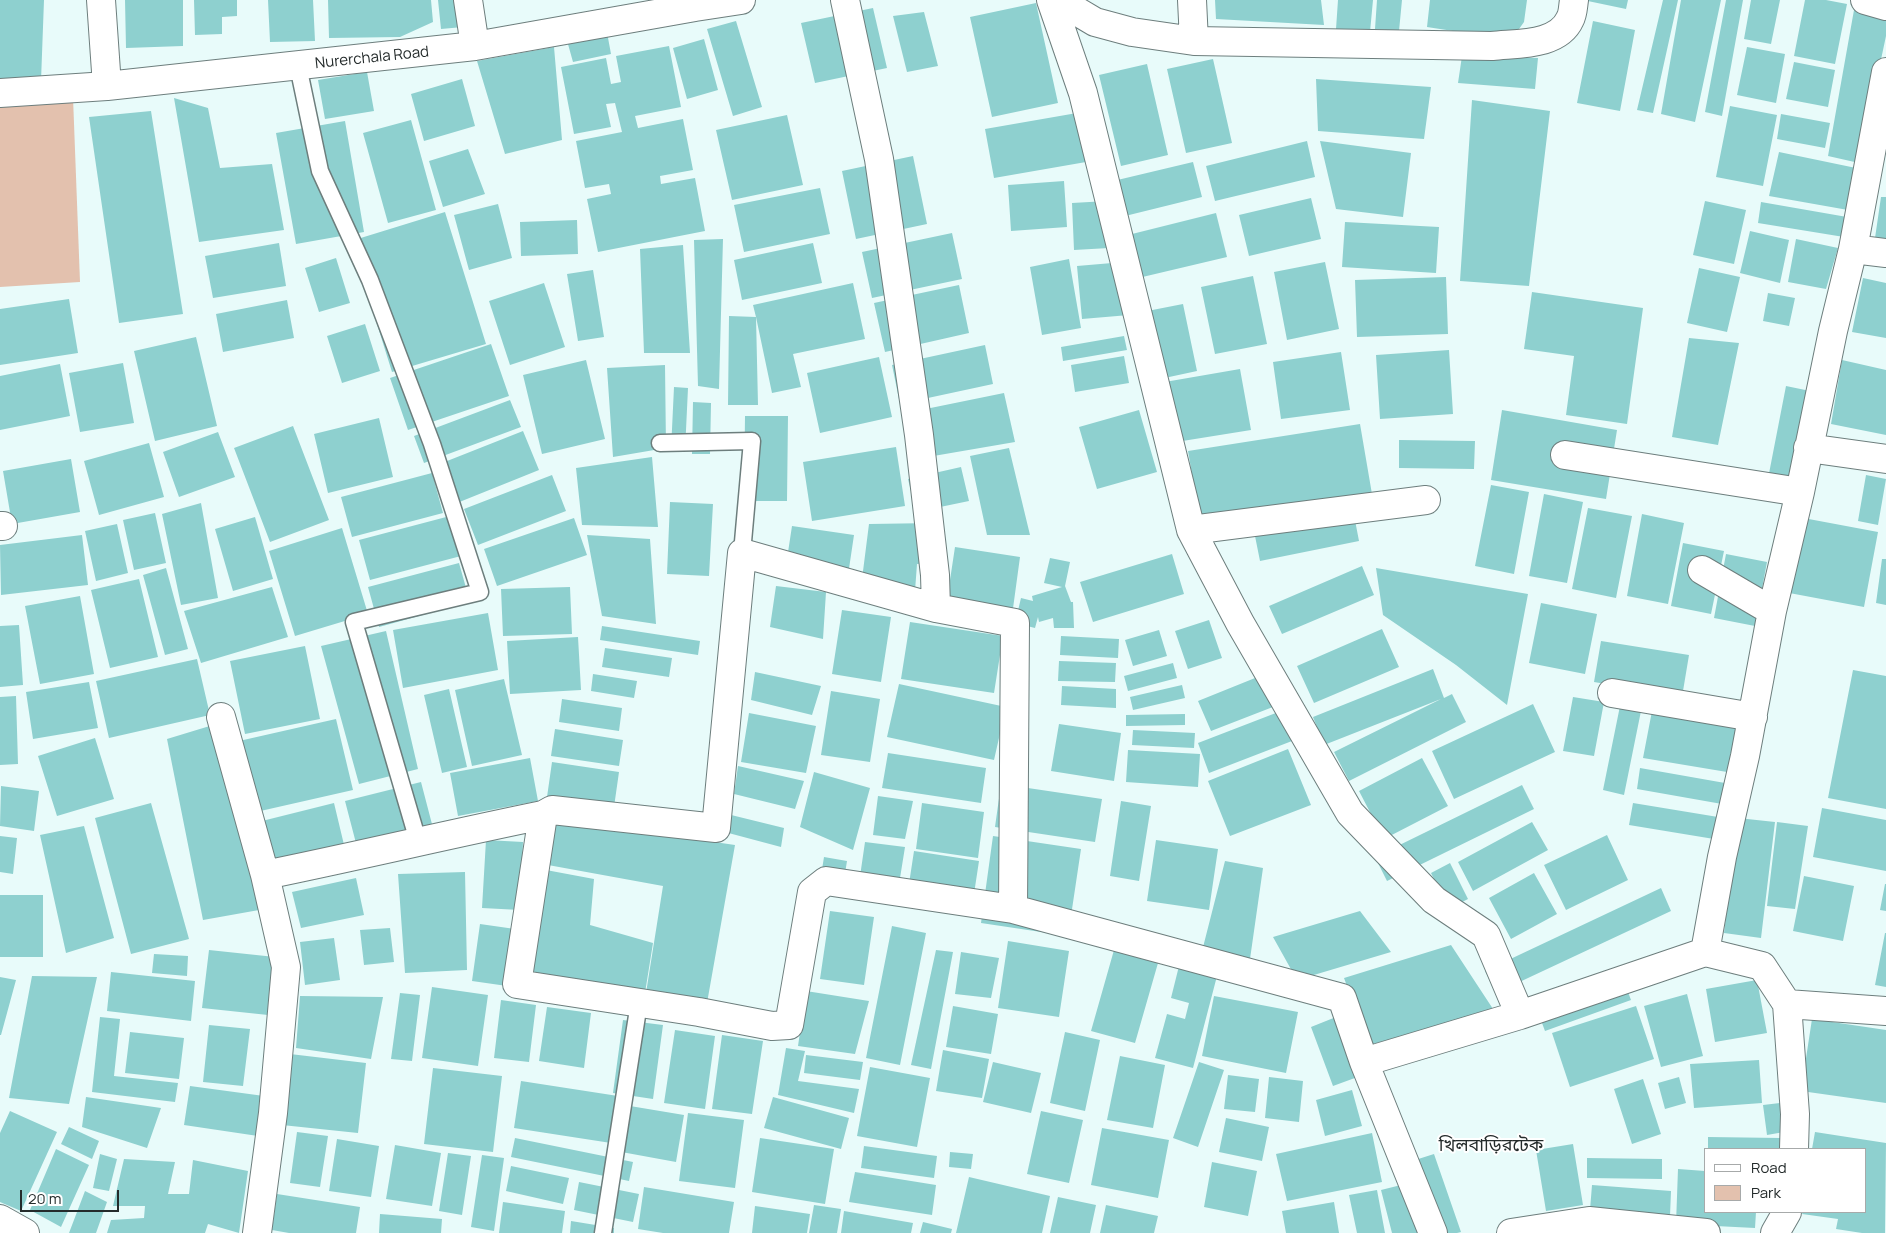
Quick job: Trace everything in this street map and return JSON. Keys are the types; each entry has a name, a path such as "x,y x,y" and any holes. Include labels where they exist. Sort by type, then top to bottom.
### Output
{"street":[{"path":"101,0 107,86"},
{"path":"468,0 475,46"},
{"name":"Nurerchala Road","path":"0,93 107,86 475,46 741,0"},
{"path":"845,0 880,169 919,435 935,575 936,608"},
{"path":"1050,0 1083,93 1191,530 1240,623 1350,813 1434,900 1486,935 1520,1015"},
{"path":"1058,0 1095,22 1132,32 1194,41 1492,46 1539,41 1559,34 1571,19 1574,0"},
{"path":"1192,0 1194,41"},
{"path":"1864,0 1886,6"},
{"path":"1705,952 1722,857 1752,717 1772,611 1800,492 1833,331 1853,249 1886,72"},
{"path":"1853,249 1886,253"},
{"path":"1808,448 1886,459"},
{"path":"1565,456 1800,492"},
{"path":"1191,530 1426,500"},
{"path":"265,875 373,854 418,841 543,815 552,810 716,828 742,553 936,608 1015,623 1013,909"},
{"path":"1702,570 1772,611"},
{"path":"1612,693 1752,717"},
{"path":"221,717 265,875 286,967 273,1113 257,1233"},
{"path":"543,815 517,984 772,1026 789,1025 812,892 826,881 1013,909 1342,998 1364,1062 1433,1233"},
{"path":"1364,1062 1520,1015 1705,952 1762,966 1787,1004 1795,1114 1794,1148"},
{"path":"1787,1004 1886,1011"},
{"path":"1775,1233 1786,1213"},
{"path":"0,1219 25,1233"},
{"path":"1511,1233 1589,1221 1706,1233"}],"lane":[{"path":"298,66 320,171 370,280 432,444 480,592 354,622 418,841"},
{"path":"660,444 752,441 742,553"},
{"path":"603,1233 639,1003"}],"green space":[{"path":"73,97 80,282 0,287 0,106"}],"building":[{"path":"0,0 44,0 41,81 0,80"},
{"path":"125,0 183,0 183,46 126,48"},
{"path":"194,0 237,0 237,16 222,17 222,34 195,35"},
{"path":"268,0 313,0 315,41 270,42"},
{"path":"328,0 431,0 433,22 400,37 329,38"},
{"path":"438,0 460,0 463,27 441,29"},
{"path":"1215,0 1321,0 1324,25 1216,19"},
{"path":"1338,0 1373,0 1370,32 1336,29"},
{"path":"1377,0 1402,0 1399,31 1375,29"},
{"path":"1430,0 1527,0 1524,22 1519,29 1505,39 1427,27"},
{"path":"1583,0 1628,0 1626,9"},
{"path":"1663,0 1678,0 1653,113 1637,110"},
{"path":"1681,0 1721,0 1695,122 1661,114"},
{"path":"1726,0 1743,0 1722,116 1705,112"},
{"path":"1751,0 1780,0 1771,44 1744,39"},
{"path":"1805,0 1826,0 1847,4 1835,64 1794,56"},
{"path":"1036,3 1058,103 992,117 970,17"},
{"path":"873,8 887,68 815,83 801,23"},
{"path":"1854,10 1886,16 1886,36 1859,163 1828,156"},
{"path":"924,12 938,66 907,72 893,16"},
{"path":"736,21 762,107 733,116 707,29"},
{"path":"1593,21 1635,30 1620,111 1577,103"},
{"path":"606,27 611,54 573,62 566,37"},
{"path":"704,39 718,90 687,99 673,48"},
{"path":"669,46 681,107 635,116 638,128 683,119 693,170 660,176 661,184 695,178 705,231 598,252 587,199 611,194 609,184 585,188 576,141 622,132 615,103 606,104 611,127 574,134 561,67 606,58 611,84 621,82 616,56"},
{"path":"554,47 562,140 505,154 477,61"},
{"path":"1747,47 1785,54 1776,103 1737,95"},
{"path":"1462,56 1538,58 1535,89 1458,83"},
{"path":"1213,59 1232,143 1186,153 1167,69"},
{"path":"1794,62 1835,70 1828,107 1786,99"},
{"path":"1147,64 1168,155 1121,166 1099,75"},
{"path":"367,72 374,111 325,119 318,80"},
{"path":"462,79 475,126 424,141 411,94"},
{"path":"1316,79 1431,87 1424,139 1318,131"},
{"path":"174,98 208,108 220,168 272,164 284,230 199,242"},
{"path":"1472,100 1550,111 1529,286 1460,281"},
{"path":"1730,106 1777,115 1763,186 1716,177"},
{"path":"151,111 183,314 119,323 89,117"},
{"path":"1077,113 1086,162 994,178 985,129"},
{"path":"1781,114 1830,123 1825,148 1777,139"},
{"path":"787,115 803,185 732,200 716,130"},
{"path":"411,120 436,210 388,223 363,133"},
{"path":"345,121 364,232 296,244 276,133"},
{"path":"1307,141 1315,177 1215,201 1206,166"},
{"path":"1320,141 1411,153 1403,217 1336,209"},
{"path":"468,149 485,194 443,207 429,161"},
{"path":"1779,152 1856,168 1848,210 1769,196"},
{"path":"913,156 927,224 856,239 842,171"},
{"path":"1193,162 1202,197 1117,218 1109,182"},
{"path":"1064,181 1067,227 1011,231 1008,185"},
{"path":"820,188 830,234 744,252 734,205"},
{"path":"1881,197 1886,197 1886,239 1875,238"},
{"path":"1311,198 1321,239 1249,256 1239,215"},
{"path":"1107,201 1109,248 1074,250 1072,203"},
{"path":"1705,201 1746,210 1734,264 1693,255"},
{"path":"1761,202 1847,217 1844,237 1758,223"},
{"path":"498,204 512,258 469,270 454,215"},
{"path":"445,212 486,344 392,372 351,241"},
{"path":"1216,213 1227,257 1134,279 1124,236"},
{"path":"577,220 578,254 521,256 520,222"},
{"path":"1345,222 1439,227 1436,273 1342,267"},
{"path":"1750,231 1789,240 1780,283 1740,273"},
{"path":"952,233 962,279 872,298 862,252"},
{"path":"723,239 719,389 698,386 694,240"},
{"path":"1796,239 1838,248 1826,289 1788,282"},
{"path":"279,243 286,286 213,298 205,256"},
{"path":"813,243 822,283 742,300 734,260"},
{"path":"683,245 690,353 644,353 640,249"},
{"path":"336,258 350,303 319,312 305,268"},
{"path":"1069,259 1081,328 1042,335 1030,267"},
{"path":"1124,262 1129,315 1082,319 1077,266"},
{"path":"1325,262 1339,329 1287,340 1274,272"},
{"path":"1699,268 1740,277 1727,332 1687,323"},
{"path":"593,270 604,337 578,341 567,274"},
{"path":"1253,276 1267,344 1215,354 1201,287"},
{"path":"1446,277 1448,334 1357,337 1355,280"},
{"path":"1863,278 1886,283 1886,338 1852,332"},
{"path":"544,283 565,347 510,365 489,301"},
{"path":"853,283 865,339 793,354 801,387 772,393 753,305"},
{"path":"959,285 969,333 885,352 874,303"},
{"path":"1532,292 1643,308 1627,424 1566,415 1574,356 1524,349"},
{"path":"1768,293 1795,298 1789,326 1763,321"},
{"path":"69,299 78,353 0,365 0,309"},
{"path":"287,300 294,338 223,352 216,314"},
{"path":"1183,304 1197,371 1146,382 1132,314"},
{"path":"729,316 756,317 758,405 728,405"},
{"path":"365,324 380,371 342,383 327,336"},
{"path":"1124,336 1127,350 1063,361 1061,347"},
{"path":"196,337 217,426 155,441 134,351"},
{"path":"1689,338 1739,343 1718,445 1672,437"},
{"path":"491,344 509,396 408,430 390,378"},
{"path":"985,345 993,384 900,404 892,365"},
{"path":"1449,350 1453,414 1380,419 1376,355"},
{"path":"1341,352 1350,410 1281,419 1273,362"},
{"path":"1124,356 1129,383 1075,392 1071,365"},
{"path":"879,357 892,417 820,433 807,373"},
{"path":"586,360 605,439 542,454 523,375"},
{"path":"1842,360 1886,370 1886,435 1831,424"},
{"path":"123,363 134,423 80,432 69,373"},
{"path":"60,364 70,416 0,430 0,376"},
{"path":"665,365 666,448 613,457 607,368"},
{"path":"1240,369 1251,430 1170,443 1159,383"},
{"path":"1786,386 1815,392 1795,500 1765,494"},
{"path":"674,387 688,388 685,451 671,450"},
{"path":"1004,393 1015,442 916,459 906,413"},
{"path":"510,400 521,427 424,463 414,436"},
{"path":"693,402 711,403 710,454 692,454"},
{"path":"1139,410 1157,472 1097,489 1079,427"},
{"path":"1502,410 1617,430 1606,499 1491,480"},
{"path":"745,416 788,416 787,501 744,501"},
{"path":"379,418 393,477 328,493 314,434"},
{"path":"1360,424 1373,500 1201,527 1188,451"},
{"path":"293,426 329,520 270,542 234,448"},
{"path":"523,431 539,470 452,505 437,465"},
{"path":"218,432 235,477 179,497 163,452"},
{"path":"1399,440 1475,441 1474,469 1399,468"},
{"path":"149,443 164,497 99,515 84,461"},
{"path":"896,447 905,506 812,521 803,462"},
{"path":"1009,448 1030,535 987,535 970,456"},
{"path":"652,457 658,527 582,525 576,468"},
{"path":"71,459 80,512 12,524 3,471"},
{"path":"961,467 969,501 916,512 908,479"},
{"path":"432,473 443,513 352,537 341,497"},
{"path":"552,475 566,511 478,545 464,509"},
{"path":"1866,475 1886,479 1878,525 1858,521"},
{"path":"1491,485 1529,492 1514,574 1475,566"},
{"path":"1544,494 1583,502 1567,583 1529,576"},
{"path":"670,502 713,504 709,576 667,574"},
{"path":"201,503 218,598 181,605 162,514"},
{"path":"1588,508 1632,516 1616,598 1572,589"},
{"path":"155,513 166,563 134,570 123,520"},
{"path":"1642,514 1684,523 1668,604 1627,596"},
{"path":"1354,515 1359,541 1260,561 1255,536"},
{"path":"450,516 461,556 370,580 359,540"},
{"path":"255,517 273,579 233,591 215,529"},
{"path":"1798,517 1878,532 1864,607 1784,592"},
{"path":"574,518 587,555 497,586 484,549"},
{"path":"934,523 936,563 917,564 915,591 862,579 869,524"},
{"path":"117,524 128,573 96,581 85,531"},
{"path":"792,526 854,535 847,582 785,572"},
{"path":"342,528 368,614 295,636 269,551"},
{"path":"82,535 88,585 1,595 0,545"},
{"path":"587,535 650,539 656,624 602,616"},
{"path":"1683,543 1724,551 1711,614 1671,606"},
{"path":"955,547 1020,557 1011,623 945,613"},
{"path":"1172,554 1184,594 1093,622 1080,582"},
{"path":"1726,554 1767,562 1755,626 1714,618"},
{"path":"1050,558 1070,562 1065,586 1071,602 1073,602 1074,628 1054,628 1053,618 1039,622 1038,617 1035,628 1015,623 1021,598 1033,601 1032,596 1062,587 1044,583"},
{"path":"1882,559 1886,559 1886,605 1876,603"},
{"path":"459,563 470,602 379,627 368,587"},
{"path":"1362,566 1374,595 1282,634 1269,606"},
{"path":"166,568 188,649 165,655 143,575"},
{"path":"1376,568 1528,594 1507,705 1456,665 1383,615"},
{"path":"139,579 158,657 110,668 91,590"},
{"path":"776,586 826,592 823,639 770,627"},
{"path":"272,587 288,637 201,663 184,611"},
{"path":"570,587 572,634 503,636 501,589"},
{"path":"80,596 94,674 40,684 25,606"},
{"path":"1541,603 1597,614 1585,674 1529,663"},
{"path":"842,610 891,617 881,682 832,674"},
{"path":"488,613 498,670 403,688 393,630"},
{"path":"1209,620 1222,658 1188,669 1175,631"},
{"path":"910,622 1003,636 994,693 901,679"},
{"path":"19,625 23,685 0,687 0,626"},
{"path":"602,626 700,641 698,655 600,640"},
{"path":"1382,629 1399,667 1314,703 1297,666"},
{"path":"1159,630 1167,656 1133,666 1125,640"},
{"path":"386,631 418,769 359,784 321,646"},
{"path":"1061,636 1119,639 1118,658 1060,655"},
{"path":"578,637 581,690 510,694 507,641"},
{"path":"1601,641 1689,655 1682,697 1594,682"},
{"path":"305,646 320,719 245,734 230,661"},
{"path":"605,648 672,658 669,677 602,667"},
{"path":"197,659 210,715 109,738 96,681"},
{"path":"1059,661 1116,663 1115,682 1058,681"},
{"path":"1173,663 1177,678 1128,691 1124,676"},
{"path":"1433,669 1444,698 1452,694 1466,722 1349,781 1334,752 1441,699 1324,745 1313,717"},
{"path":"1853,670 1886,676 1886,809 1828,798"},
{"path":"755,672 821,686 812,715 751,700"},
{"path":"593,674 637,681 634,698 591,691"},
{"path":"1265,674 1278,705 1211,731 1198,701"},
{"path":"504,679 522,755 472,766 455,690"},
{"path":"89,682 98,728 33,739 26,692"},
{"path":"899,684 1006,707 994,760 887,737"},
{"path":"1182,685 1185,698 1133,710 1130,697"},
{"path":"1062,686 1116,689 1116,708 1061,705"},
{"path":"449,689 467,767 442,773 424,695"},
{"path":"831,691 880,699 870,762 821,755"},
{"path":"16,696 18,764 0,765 0,697"},
{"path":"1573,697 1604,702 1594,756 1563,751"},
{"path":"562,699 622,708 619,731 559,722"},
{"path":"1533,704 1555,752 1454,799 1432,751"},
{"path":"1620,706 1641,711 1624,795 1603,790"},
{"path":"1281,711 1292,741 1209,773 1198,743"},
{"path":"1652,711 1741,727 1733,773 1643,758"},
{"path":"749,713 816,726 806,773 741,762"},
{"path":"1185,714 1185,725 1126,726 1126,715"},
{"path":"336,719 353,790 256,812 239,741"},
{"path":"1059,724 1121,733 1114,781 1051,771"},
{"path":"213,725 259,910 203,920 167,739"},
{"path":"555,729 623,740 619,766 551,756"},
{"path":"1133,730 1195,733 1194,748 1132,745"},
{"path":"95,738 114,799 57,816 38,756"},
{"path":"1288,749 1311,805 1230,836 1208,781"},
{"path":"1128,750 1200,754 1198,787 1126,782"},
{"path":"888,753 986,768 981,803 882,788"},
{"path":"530,758 538,801 458,816 450,773"},
{"path":"1422,758 1448,806 1384,839 1359,791"},
{"path":"552,762 619,772 614,807 547,797"},
{"path":"738,766 804,781 795,809 734,794"},
{"path":"1640,768 1725,783 1722,804 1637,789"},
{"path":"814,772 870,788 853,850 800,827"},
{"path":"421,782 433,828 357,847 345,801"},
{"path":"1001,784 1102,799 1095,842 995,827"},
{"path":"1522,785 1534,809 1387,881 1375,857"},
{"path":"1,786 39,791 34,831 0,826"},
{"path":"878,796 913,801 905,839 873,835"},
{"path":"1121,801 1151,806 1139,881 1110,876"},
{"path":"151,803 189,939 131,954 95,818"},
{"path":"334,803 345,849 269,868 258,822"},
{"path":"922,803 984,812 978,858 916,849"},
{"path":"1633,803 1718,817 1714,839 1629,825"},
{"path":"1822,808 1886,820 1886,871 1813,857"},
{"path":"723,813 784,828 781,847 721,831"},
{"path":"1738,818 1775,822 1761,938 1724,933"},
{"path":"556,819 735,845 707,1003 646,993 663,886 548,865"},
{"path":"1532,822 1548,850 1473,891 1458,862"},
{"path":"1777,822 1808,826 1795,909 1767,906"},
{"path":"84,826 114,938 66,953 40,835"},
{"path":"1607,835 1628,880 1566,910 1544,865"},
{"path":"0,836 17,838 13,874 0,872"},
{"path":"993,836 1081,849 1068,936 981,923"},
{"path":"486,840 523,842 520,910 482,908"},
{"path":"1156,840 1218,849 1209,910 1147,901"},
{"path":"865,842 905,847 896,903 857,897"},
{"path":"914,851 979,861 972,907 907,897"},
{"path":"824,857 847,861 842,892 819,888"},
{"path":"1225,861 1263,868 1249,966 1200,959"},
{"path":"1450,863 1468,899 1437,915 1437,885 1431,873"},
{"path":"546,870 594,879 590,925 653,943 645,993 526,977"},
{"path":"465,872 467,970 405,973 398,874"},
{"path":"1534,873 1557,914 1511,939 1489,898"},
{"path":"1804,876 1854,886 1843,941 1793,931"},
{"path":"356,878 364,915 301,928 292,892"},
{"path":"1886,884 1886,911 1880,910"},
{"path":"1661,888 1671,911 1496,993 1485,971"},
{"path":"0,895 43,895 43,957 0,957"},
{"path":"830,911 874,917 864,985 820,979"},
{"path":"1360,911 1391,952 1297,980 1273,937"},
{"path":"480,924 515,929 507,986 472,981"},
{"path":"892,926 926,933 900,1065 866,1058"},
{"path":"390,928 394,962 364,965 360,930"},
{"path":"1886,933 1886,987 1875,985"},
{"path":"334,938 340,980 305,985 300,942"},
{"path":"1008,941 1069,951 1059,1017 998,1008"},
{"path":"1451,945 1495,1012 1369,1045 1344,978"},
{"path":"209,950 275,957 268,1015 202,1008"},
{"path":"936,950 953,952 931,1069 911,1065"},
{"path":"1114,950 1158,963 1135,1043 1091,1031"},
{"path":"961,952 999,958 991,998 955,994"},
{"path":"154,954 188,956 187,976 152,973"},
{"path":"1179,966 1217,976 1193,1068 1155,1058 1167,1014 1185,1019 1189,1003 1171,998"},
{"path":"111,972 195,981 191,1021 107,1011"},
{"path":"32,976 97,977 69,1104 9,1098"},
{"path":"0,977 16,980 1,1035 0,1035"},
{"path":"1757,980 1767,1033 1715,1042 1706,989"},
{"path":"1625,984 1631,1000 1545,1031 1539,1015"},
{"path":"432,987 488,995 478,1066 422,1058"},
{"path":"806,991 869,1001 855,1054 798,1046"},
{"path":"400,993 420,995 412,1061 391,1059"},
{"path":"1687,994 1703,1056 1661,1067 1644,1006"},
{"path":"300,996 383,997 371,1059 296,1048"},
{"path":"1214,996 1298,1012 1286,1073 1202,1056"},
{"path":"501,1000 536,1005 529,1062 494,1058"},
{"path":"953,1006 998,1014 991,1054 946,1047"},
{"path":"1636,1006 1654,1059 1570,1087 1552,1033"},
{"path":"547,1007 591,1013 584,1068 539,1061"},
{"path":"1341,1015 1363,1075 1333,1086 1311,1027"},
{"path":"100,1017 120,1019 114,1076 178,1083 175,1102 92,1092"},
{"path":"1812,1019 1886,1030 1886,1103 1801,1091"},
{"path":"623,1020 663,1025 653,1099 613,1093"},
{"path":"209,1025 250,1029 243,1086 203,1082"},
{"path":"675,1030 715,1036 705,1109 664,1103"},
{"path":"130,1032 184,1038 179,1079 125,1073"},
{"path":"1065,1032 1100,1040 1085,1111 1050,1103"},
{"path":"722,1035 763,1041 752,1114 712,1109"},
{"path":"786,1048 805,1051 798,1081 859,1089 854,1113 778,1095"},
{"path":"943,1050 989,1059 982,1098 936,1091"},
{"path":"290,1054 366,1063 358,1133 282,1125"},
{"path":"806,1055 863,1062 860,1080 804,1073"},
{"path":"1120,1056 1165,1065 1153,1128 1107,1120"},
{"path":"1759,1060 1762,1103 1694,1108 1690,1064"},
{"path":"993,1062 1041,1073 1031,1113 983,1102"},
{"path":"1199,1062 1224,1070 1198,1147 1173,1138"},
{"path":"870,1067 930,1078 917,1147 857,1136"},
{"path":"433,1068 502,1076 493,1152 424,1144"},
{"path":"1228,1075 1259,1079 1255,1112 1224,1109"},
{"path":"1269,1077 1303,1081 1299,1122 1265,1118"},
{"path":"1679,1077 1686,1103 1665,1109 1658,1083"},
{"path":"1643,1079 1661,1134 1632,1144 1614,1089"},
{"path":"521,1081 618,1096 611,1143 514,1128"},
{"path":"190,1086 264,1096 258,1136 184,1125"},
{"path":"1352,1090 1362,1126 1325,1136 1316,1100"},
{"path":"86,1097 161,1108 147,1148 82,1127"},
{"path":"773,1097 849,1118 841,1149 764,1128"},
{"path":"1780,1103 1784,1132 1767,1135 1763,1105"},
{"path":"624,1105 684,1115 676,1162 616,1151"},
{"path":"10,1111 57,1132 21,1211 0,1202 0,1133"},
{"path":"1041,1111 1083,1120 1069,1183 1027,1174"},
{"path":"688,1113 744,1120 735,1188 679,1181"},
{"path":"1226,1118 1269,1127 1262,1161 1219,1152"},
{"path":"69,1127 99,1141 92,1159 61,1144"},
{"path":"1102,1128 1169,1140 1158,1198 1091,1185"},
{"path":"297,1132 328,1136 320,1187 290,1183"},
{"path":"1815,1132 1886,1143 1885,1233 1862,1233 1836,1229 1838,1219 1802,1214 1866,1213 1866,1148 1812,1148"},
{"path":"1372,1133 1382,1182 1287,1201 1276,1154"},
{"path":"1708,1137 1781,1138 1781,1148 1708,1148"},
{"path":"515,1138 633,1162 629,1181 511,1157"},
{"path":"760,1138 834,1149 825,1204 752,1192"},
{"path":"337,1139 379,1146 371,1197 329,1191"},
{"path":"1573,1144 1583,1205 1546,1211 1536,1150"},
{"path":"395,1145 441,1153 432,1206 386,1199"},
{"path":"864,1146 937,1156 934,1178 861,1168"},
{"path":"56,1149 89,1165 61,1227 30,1210"},
{"path":"950,1152 973,1154 971,1169 949,1167"},
{"path":"448,1153 471,1156 462,1215 439,1211"},
{"path":"100,1154 117,1159 109,1191 93,1188"},
{"path":"1434,1154 1461,1232 1437,1233 1412,1161"},
{"path":"482,1155 504,1158 494,1231 471,1227"},
{"path":"1587,1158 1662,1159 1662,1179 1587,1178"},
{"path":"124,1159 175,1162 168,1194 189,1194 193,1160 248,1171 239,1233 208,1224 205,1233 107,1233 111,1220 144,1218 145,1206 113,1206"},
{"path":"1212,1162 1257,1171 1248,1216 1204,1207"},
{"path":"511,1166 569,1178 563,1204 506,1191"},
{"path":"1678,1169 1704,1171 1704,1213 1756,1213 1755,1228 1676,1224"},
{"path":"855,1172 936,1185 932,1215 849,1202"},
{"path":"969,1177 1050,1196 1042,1233 956,1233"},
{"path":"579,1182 639,1194 633,1222 574,1210"},
{"path":"1409,1183 1421,1233 1392,1233 1381,1190"},
{"path":"1592,1185 1671,1191 1670,1216 1590,1210"},
{"path":"644,1187 734,1202 729,1233 663,1233 638,1229"},
{"path":"1377,1190 1385,1233 1357,1233 1349,1195"},
{"path":"85,1191 107,1202 96,1233 69,1233"},
{"path":"277,1194 360,1207 356,1233 289,1233 272,1230"},
{"path":"1058,1197 1096,1205 1090,1233 1050,1233"},
{"path":"503,1202 565,1211 562,1233 499,1233"},
{"path":"1334,1202 1339,1233 1286,1233 1282,1211"},
{"path":"814,1205 841,1209 837,1233 809,1233"},
{"path":"1106,1205 1158,1216 1154,1233 1100,1233"},
{"path":"755,1206 810,1214 807,1233 752,1233"},
{"path":"844,1211 913,1223 911,1233 841,1233"},
{"path":"380,1214 442,1219 441,1233 379,1233"},
{"path":"571,1221 614,1228 614,1233 570,1233"},
{"path":"923,1222 952,1229 951,1233 920,1233"}],"district":[{"name":"খিলবাড়িরটেক","path":"1491,1146"}]}
